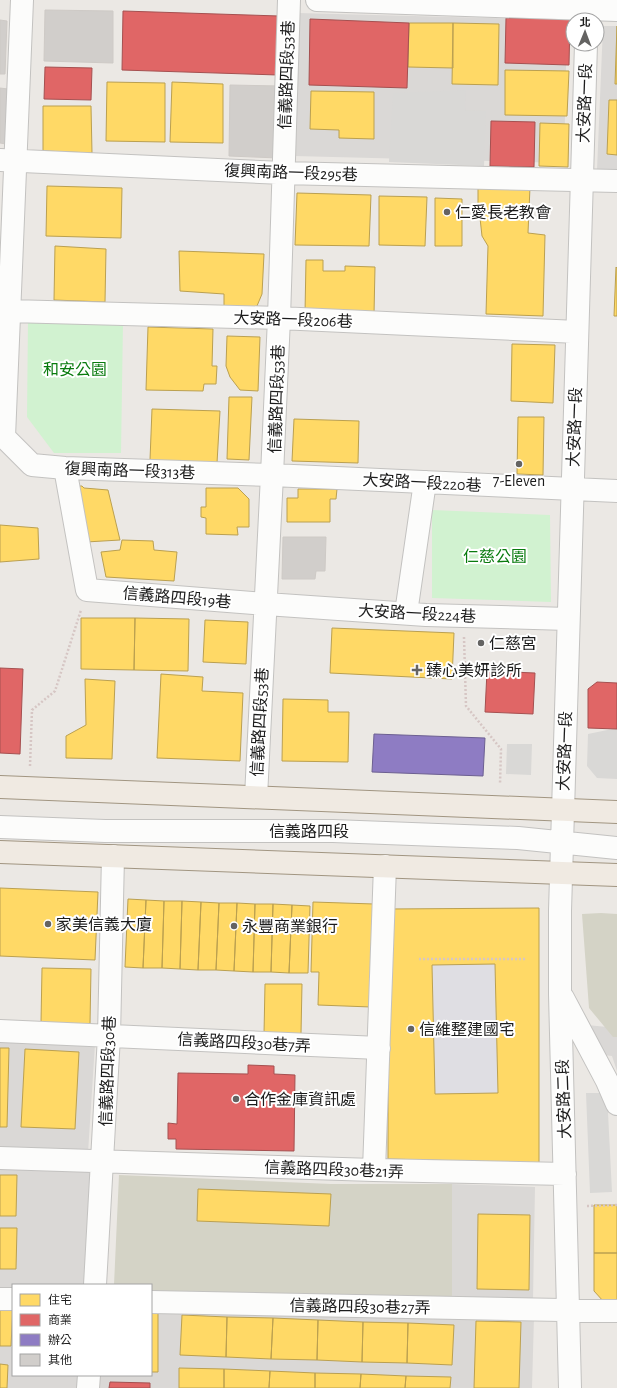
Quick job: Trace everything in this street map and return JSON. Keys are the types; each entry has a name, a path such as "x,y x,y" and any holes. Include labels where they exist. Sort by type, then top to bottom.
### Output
{"main road":[{"name":"信義路四段","path":"0,787 617,812"},
{"name":"信義路四段","path":"0,852 617,875"}],"street":[{"path":"2,437 9,311 8,160 22,0"},
{"name":"信義路四段53巷","path":"256,798 279,318 289,0"},
{"path":"317,0 617,10"},
{"name":"大安路一段","path":"563,810 586,52"},
{"name":"復興南路一段295巷","path":"8,160 283,173 617,181"},
{"name":"大安路一段206巷","path":"9,311 279,318 577,332"},
{"name":"復興南路一段313巷","path":"2,437 32,465 65,468 272,475"},
{"path":"65,468 87,590"},
{"name":"大安路一段220巷","path":"272,475 617,491"},
{"path":"406,613 425,482"},
{"name":"信義路四段19巷","path":"87,590 266,604"},
{"name":"大安路一段224巷","path":"266,604 464,616 568,619"},
{"name":"大安路二段","path":"563,810 561,843 560,994 570,1388"},
{"name":"信義路四段","path":"0,827 105,832 333,831 518,838 617,848"},
{"name":"信義路四段30巷","path":"95,1284 109,1036 113,856"},
{"path":"374,1170 385,866"},
{"path":"560,994 607,1081 617,1104"},
{"name":"信義路四段30巷7弄","path":"0,1031 379,1048"},
{"name":"信義路四段30巷21弄","path":"0,1158 374,1170 565,1174"},
{"path":"0,1299 12,1300"},
{"name":"信義路四段30巷27弄","path":"152,1302 617,1311"},
{"path":"88,1388 89,1376"}],"path":[{"path":"30,788 32,710 55,691 87,590"},
{"path":"464,616 466,706 501,749 500,784"},
{"path":"419,959 525,959"},
{"path":"565,1207 617,1205"}],"shaded area":[{"path":"298,13 565,20 565,52 566,52 564,163 294,156"},
{"path":"605,26 617,26 617,171 597,170 602,52 605,52"},
{"path":"466,90 465,110 486,111 484,166 389,162 393,93"},
{"path":"617,728 617,779 597,778 587,766 588,734"},
{"path":"507,744 532,744 531,775 506,774"},
{"path":"582,914 617,914 617,1037 613,1037 589,1008"},
{"path":"495,964 498,1093 435,1094 432,965"},
{"path":"587,1025 617,1028 617,1071 612,1056 587,1053"},
{"path":"0,1039 95,1044 88,1153 0,1149"},
{"path":"586,1093 607,1093 612,1192 590,1193"},
{"path":"0,1167 92,1172 88,1284 12,1284 12,1376 152,1376 152,1309 534,1317 532,1388 0,1388"},
{"path":"119,1175 331,1184 452,1184 452,1299 152,1291 152,1284 114,1284"},
{"path":"452,1184 535,1187 533,1300 452,1299"}],"green space":[{"name":"和安公園","path":"28,319 123,322 121,453 54,453 27,417"},
{"name":"仁慈公園","path":"432,510 550,515 551,602 432,598"}],"building: 住宅":[{"path":"409,23 453,23 453,68 408,67"},
{"path":"453,23 499,24 498,85 452,84"},
{"path":"617,26 617,84 615,84"},
{"path":"505,70 569,71 567,116 505,115"},
{"path":"107,82 165,83 165,142 106,141"},
{"path":"172,82 223,84 223,143 170,142"},
{"path":"311,91 374,92 374,139 339,138 339,130 310,129"},
{"path":"609,100 617,100 617,155 607,154"},
{"path":"43,106 91,106 92,153 43,151"},
{"path":"540,123 569,124 568,167 539,166"},
{"path":"478,185 530,187 528,233 545,235 543,316 486,314 488,246 482,236 480,218 478,214"},
{"path":"47,186 122,188 121,238 46,236"},
{"path":"297,193 371,195 369,246 295,245"},
{"path":"379,196 427,197 425,246 379,245"},
{"path":"435,198 462,199 462,246 435,246"},
{"path":"55,246 106,249 105,302 54,300"},
{"path":"179,251 264,254 262,294 254,313 224,310 224,294 180,291"},
{"path":"306,260 323,260 323,271 345,271 345,266 375,267 374,314 305,313"},
{"path":"616,267 617,316 614,316"},
{"path":"148,327 213,329 212,366 217,366 216,384 204,384 203,391 146,390"},
{"path":"227,336 260,337 258,391 240,390 230,377 226,366"},
{"path":"512,344 555,345 553,403 511,401"},
{"path":"229,397 252,397 249,460 227,459"},
{"path":"152,409 220,411 217,463 150,460"},
{"path":"518,417 544,417 543,475 517,474"},
{"path":"294,419 359,421 358,463 292,461"},
{"path":"70,486 82,486 84,488 108,490 120,540 86,542"},
{"path":"206,488 238,488 249,499 249,527 237,527 238,535 206,534 206,518 201,517 201,507 206,507"},
{"path":"298,489 337,489 336,499 330,499 330,522 287,522 287,498 298,498"},
{"path":"0,525 38,528 39,559 0,562"},
{"path":"122,540 153,541 154,550 177,552 174,581 106,577 101,552 120,550"},
{"path":"81,618 135,618 134,670 81,669"},
{"path":"135,618 189,619 188,671 134,670"},
{"path":"205,620 248,622 246,664 203,662"},
{"path":"332,628 454,633 452,679 330,673"},
{"path":"161,674 203,677 202,691 243,693 240,761 157,758"},
{"path":"85,679 115,681 112,759 66,758 66,736 86,725"},
{"path":"283,699 328,700 328,712 349,712 348,762 282,761"},
{"name":"家美信義大廈","path":"0,888 98,892 95,960 0,956"},
{"path":"128,899 146,900 143,968 125,967"},
{"path":"146,900 164,901 162,968 143,968"},
{"path":"164,901 182,901 180,969 162,968"},
{"path":"182,901 201,902 198,970 180,969"},
{"path":"201,902 219,903 216,970 198,970"},
{"path":"313,902 374,904 371,1007 318,1005 319,972 311,972"},
{"path":"219,903 237,903 234,971 216,970"},
{"path":"237,903 255,904 253,972 234,971"},
{"path":"255,904 273,904 271,972 253,972"},
{"path":"273,904 292,905 289,973 271,972"},
{"path":"292,905 310,906 308,973 289,973"},
{"name":"信維整建國宅","path":"539,908 539,1163 388,1159 388,909","holes":["495,964 498,1093 435,1094 432,965"]},
{"path":"42,968 91,969 90,1024 41,1023"},
{"path":"265,984 302,984 301,1034 264,1034"},
{"path":"0,1048 9,1048 7,1127 0,1127"},
{"path":"25,1049 79,1052 75,1129 21,1127"},
{"path":"0,1175 17,1175 16,1216 0,1216"},
{"path":"198,1189 331,1194 329,1226 197,1221"},
{"path":"594,1205 617,1205 617,1253 594,1253"},
{"path":"478,1214 530,1215 529,1290 477,1289"},
{"path":"0,1228 17,1228 16,1269 0,1269"},
{"path":"594,1253 617,1253 617,1303 604,1302 594,1291"},
{"path":"152,1305 158,1305 158,1372 152,1372"},
{"path":"0,1306 12,1306 11,1346 0,1346"},
{"path":"182,1315 227,1317 226,1357 180,1355"},
{"path":"227,1317 273,1318 271,1359 226,1357"},
{"path":"273,1318 318,1320 317,1360 271,1359"},
{"path":"318,1320 363,1322 362,1362 317,1360"},
{"path":"476,1321 521,1322 519,1388 474,1388"},
{"path":"363,1322 408,1323 407,1363 362,1362"},
{"path":"408,1323 454,1325 452,1365 407,1363"},
{"path":"0,1364 8,1365 7,1388 0,1388"},
{"path":"179,1368 224,1369 224,1388 179,1388"},
{"path":"224,1369 270,1371 269,1388 224,1388"},
{"path":"270,1371 315,1373 315,1388 269,1388"},
{"path":"315,1373 361,1374 360,1388 315,1388"},
{"path":"361,1374 406,1376 405,1388 360,1388"},
{"path":"406,1376 451,1377 450,1388 405,1388"}],"building: 商業":[{"path":"123,11 279,16 278,75 122,70"},
{"path":"506,18 565,19 565,52 569,52 569,65 505,63"},
{"path":"310,19 409,23 407,88 309,85"},
{"path":"45,67 92,68 91,100 44,99"},
{"path":"491,121 535,122 534,167 490,166"},
{"path":"0,668 23,669 20,754 0,753"},
{"path":"487,671 535,673 533,714 485,712"},
{"path":"597,682 617,683 617,729 588,728 588,689"},
{"name":"合作金庫資訊處","path":"248,1065 274,1066 274,1074 295,1075 294,1151 176,1149 176,1139 168,1139 168,1123 177,1124 178,1073 248,1074"},
{"path":"110,1382 150,1383 150,1388 109,1388"}],"building: 辦公":[{"path":"374,734 485,738 483,776 372,772"}],"building: 其他":[{"path":"45,10 113,11 113,63 44,61"},
{"path":"0,20 7,21 5,74 0,74"},
{"path":"230,85 279,86 278,158 229,156"},
{"path":"0,88 8,89 6,144 0,143"},
{"path":"283,537 326,537 325,571 316,571 315,579 282,579"}],"place":[{"name":"仁愛長老教會","path":"447,212"},
{"name":"7-Eleven","path":"519,464"},
{"name":"仁慈宮","path":"481,643"},
{"name":"臻心美妍診所","path":"417,670"},
{"name":"家美信義大廈","path":"48,924"},
{"name":"永豐商業銀行","path":"234,926"},
{"name":"信維整建國宅","path":"411,1029"},
{"name":"合作金庫資訊處","path":"236,1099"}]}
